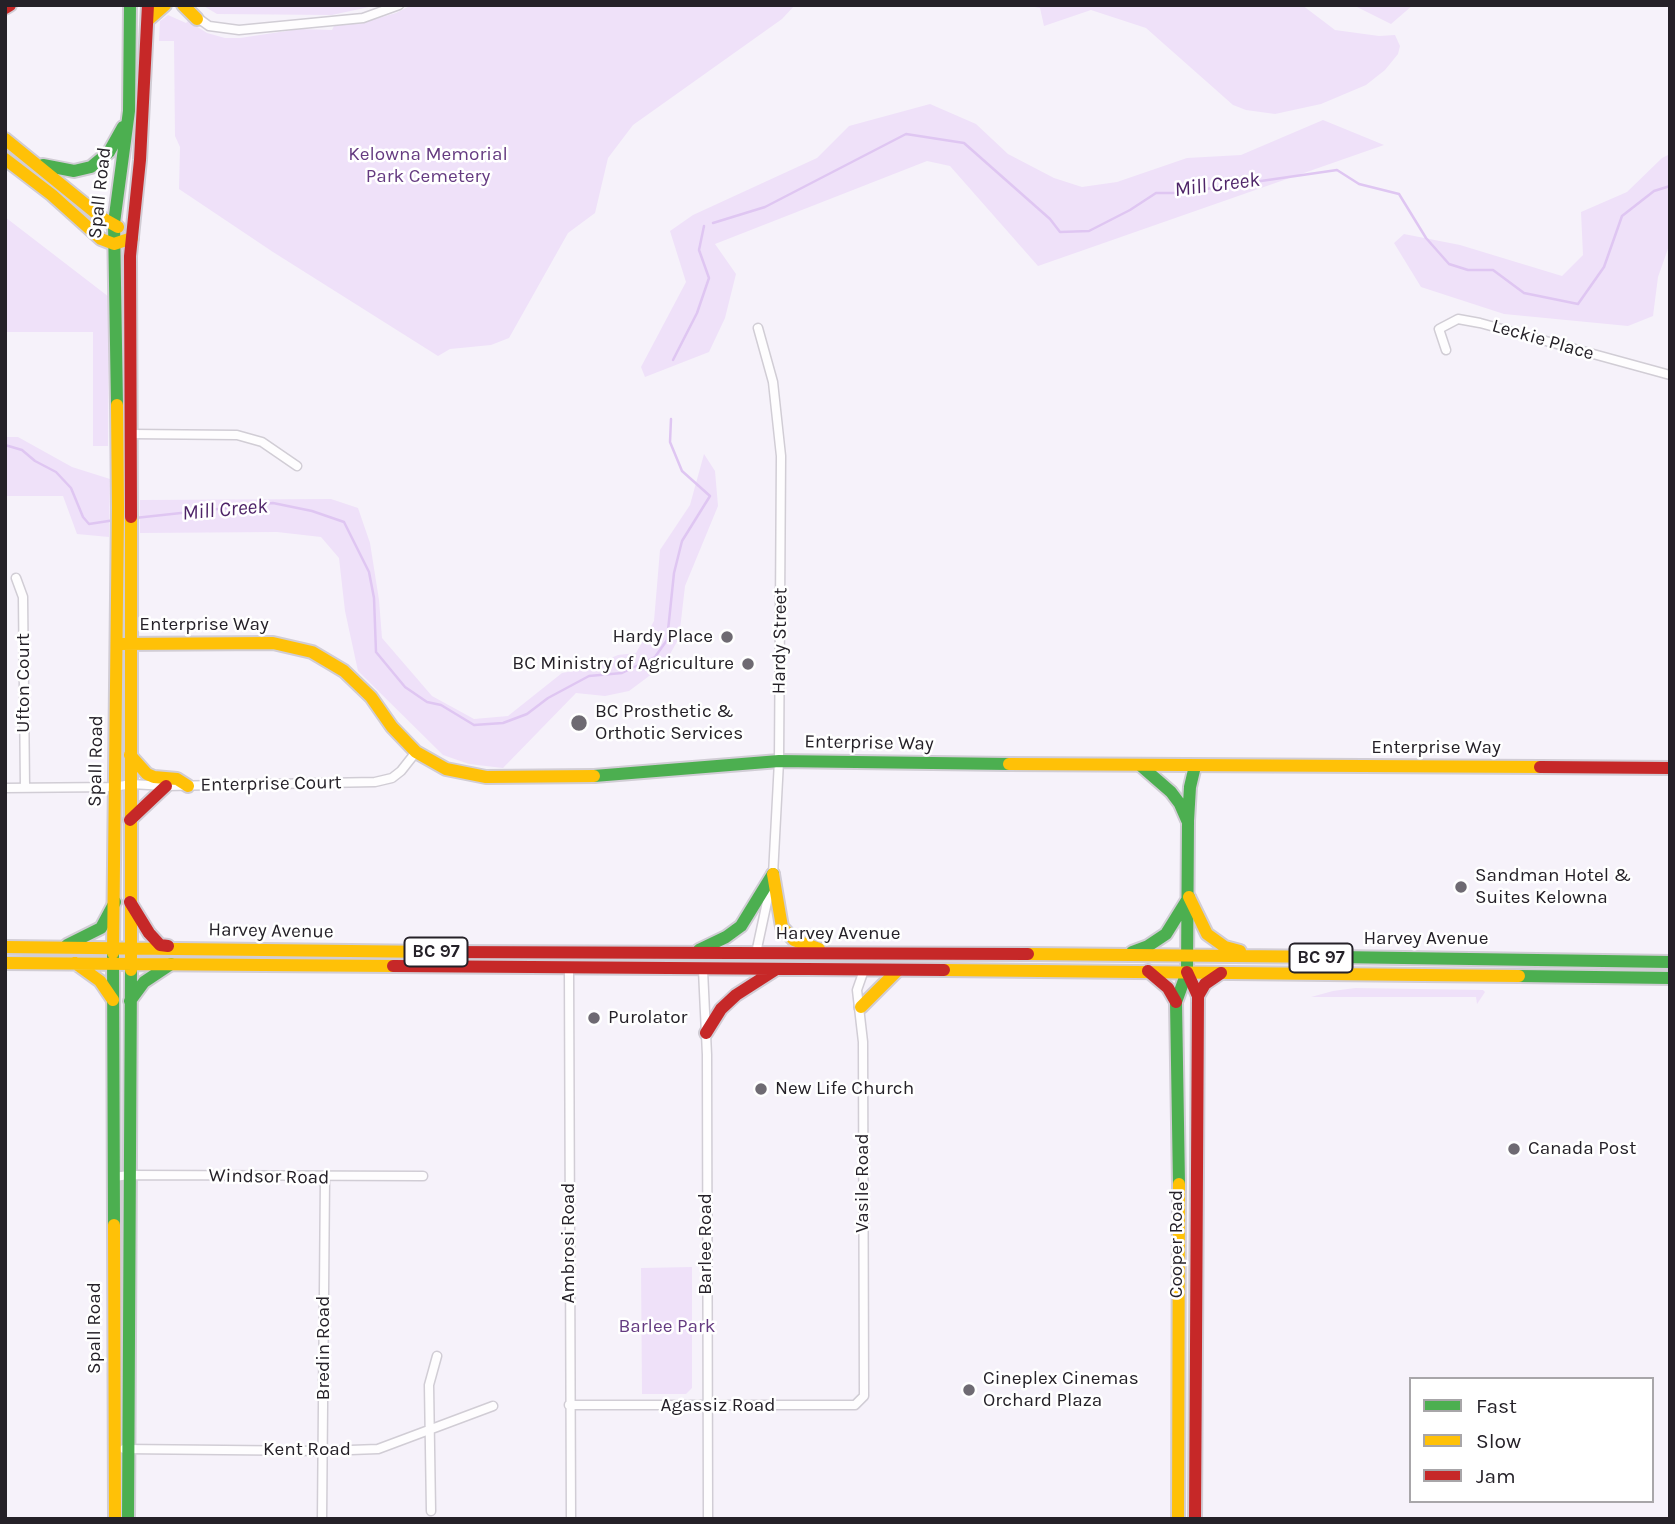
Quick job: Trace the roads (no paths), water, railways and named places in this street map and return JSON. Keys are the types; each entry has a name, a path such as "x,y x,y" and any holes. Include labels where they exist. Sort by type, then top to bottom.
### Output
{"main road":[{"path":"5,8 10,5"},
{"path":"122,5 130,26"},
{"name":"Spall Road","path":"115,1519 113,1000 118,508 114,223 128,111 130,5"},
{"name":"Spall Road","path":"128,1519 132,238 148,5"},
{"path":"148,20 165,5"},
{"path":"185,5 197,19"},
{"path":"36,163 58,170 91,167 109,152 128,111"},
{"path":"5,139 102,218 114,223 132,238"},
{"path":"5,159 52,195 102,239 114,244 132,238"},
{"name":"Enterprise Way","path":"117,644 273,643 312,652 344,671 371,697 392,727 416,752 446,769 486,777 595,776 779,761 1669,768"},
{"path":"130,755 154,778 177,779 188,786"},
{"path":"1140,765 1171,792 1188,821"},
{"name":"Cooper Road","path":"1178,1519 1179,1090 1176,1002 1187,972 1188,821 1190,787 1195,766"},
{"path":"130,820 166,786"},
{"path":"694,952 726,937 741,926 773,874"},
{"path":"773,874 782,928 794,940 828,953"},
{"path":"1123,955 1148,946 1166,934 1189,897"},
{"path":"1189,897 1207,934 1225,947 1263,956"},
{"path":"61,947 101,928 115,902"},
{"path":"130,902 149,933 160,944 177,948"},
{"name":"Harvey Avenue","path":"5,947 351,952 1188,955 1669,962"},
{"path":"569,968 579,959 601,951"},
{"path":"722,970 743,963 756,953"},
{"path":"864,970 876,961 904,954"},
{"path":"1499,976 1518,959"},
{"name":"Harvey Avenue","path":"5,963 703,970 1148,971 1670,978"},
{"path":"75,963 100,981 113,1000"},
{"path":"130,1002 144,982 171,964"},
{"path":"706,1033 721,1009 736,995 775,970"},
{"path":"861,1007 898,970"},
{"path":"1148,971 1168,988 1176,1002"},
{"name":"Cooper Road","path":"1187,972 1198,996 1195,1519"},
{"path":"1198,996 1205,985 1220,973"}],"street":[{"path":"197,19 209,26 240,30 363,18 399,5"},
{"name":"Leckie Place","path":"1447,350 1439,329 1458,320 1480,323 1670,375"},
{"name":"Hardy Street","path":"756,953 773,874 779,761 781,456 776,393 758,328"},
{"path":"131,434 237,435 262,442 297,466"},
{"name":"Ufton Court","path":"16,578 23,597 24,788"},
{"name":"Enterprise Court","path":"5,788 375,782 392,778 416,752"},
{"name":"Ambrosi Road","path":"569,968 571,1519"},
{"name":"Barlee Road","path":"703,970 706,1033 708,1519"},
{"name":"Vasile Road","path":"864,970 857,990 861,1007 863,1060 864,1396"},
{"name":"Windsor Road","path":"114,1177 423,1176"},
{"name":"Bredin Road","path":"322,1519 325,1177"},
{"path":"431,1511 429,1385 437,1356"},
{"name":"Agassiz Road","path":"569,1405 855,1405 864,1396"},
{"name":"Kent Road","path":"114,1448 323,1451 378,1449 430,1432 493,1406"}],"waterway":[{"name":"Mill Creek","path":"713,223 765,207 906,134 964,143 1050,219 1060,232 1089,231 1156,193 1178,193 1337,170 1359,184 1399,194 1426,238 1449,264 1468,270 1493,270 1524,293 1578,304 1604,267 1622,216 1654,191 1670,186"},
{"name":"Mill Creek","path":"673,360 697,313 709,278 699,250 704,226"},
{"name":"Mill Creek","path":"135,518 273,503 312,511 344,522 369,572 374,598 376,652 405,687 427,702 441,705 474,725 503,723 527,714 548,698 589,676 622,673 655,657 667,640 674,573 682,541 710,496 682,471 670,442 671,419"},
{"name":"Mill Creek","path":"5,445 22,450 35,461 56,472 71,488 83,517 89,524 115,520"}],"place":[{"name":"Hardy Place","path":"727,637"},
{"name":"BC Ministry of Agriculture","path":"748,664"},
{"name":"BC Prosthetic & Orthotic Services","path":"579,723"},
{"name":"Sandman Hotel & Suites Kelowna","path":"1461,887"},
{"name":"Purolator","path":"594,1018"},
{"name":"New Life Church","path":"761,1089"},
{"name":"Canada Post","path":"1514,1149"},
{"name":"Cineplex Cinemas Orchard Plaza","path":"969,1390"}],"park label":[{"name":"Kelowna Memorial Park Cemetery","path":"428,166"},
{"name":"Barlee Park","path":"667,1327"}]}
